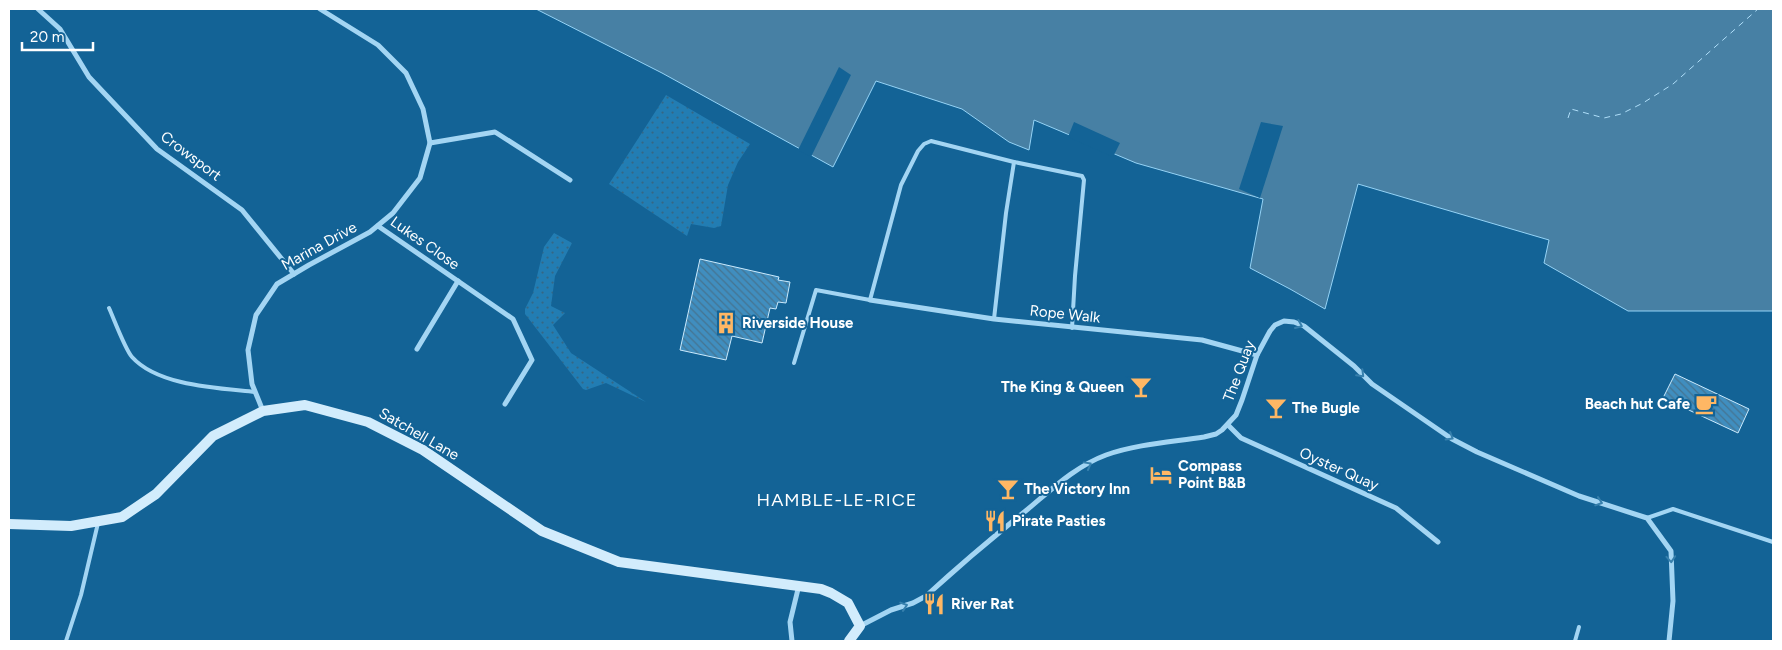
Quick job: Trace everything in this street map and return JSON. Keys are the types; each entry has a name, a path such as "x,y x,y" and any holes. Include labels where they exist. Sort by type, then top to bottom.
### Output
{"street":[{"name":"Crowsport","path":"38,9 60,29 89,77 157,149 242,210 294,274"},
{"name":"Marina Drive","path":"263,411 252,384 248,350 256,315 277,284 370,232 393,213 420,178 430,143 423,109 406,73 378,45 324,10"},
{"path":"430,143 495,132 570,180"},
{"name":"Lukes Close","path":"378,226 513,319 532,360 505,404"},
{"name":"Lukes Close","path":"417,349 458,281"},
{"name":"Rope Walk","path":"870,300 994,319 1202,340 1256,355"},
{"name":"The Quay","path":"860,626 891,610 913,603 926,596 1016,519 1084,466 1105,456 1125,450 1216,434 1228,425 1236,415 1256,355 1264,340 1275,325 1284,321 1304,326 1354,366 1372,384 1452,438 1477,452 1579,496 1647,518"},
{"name":"Satchell Lane","path":"9,524 71,526 122,517 156,494 213,436 263,411 305,405 368,422 423,450 542,531 619,562 799,585 826,591 848,603 860,626"},
{"name":"Oyster Quay","path":"1228,425 1247,442 1396,508 1438,542"},
{"path":"1647,518 1671,552 1672,601 1669,641"},
{"path":"792,641 790,622 799,585"},
{"path":"848,641 860,626"}],"lane":[{"path":"794,364 816,290 870,300 901,185 918,151 924,144 931,141 1014,162 1082,176 1084,180 1074,276 1072,328"},
{"path":"994,319 1014,162"},
{"path":"108,308 132,356 156,374 193,385 255,392"},
{"path":"1647,518 1673,509 1773,542"},
{"path":"66,641 81,595 98,521"},
{"path":"1574,641 1579,626"}],"shaded area":[{"path":"536,9 1773,9 1773,311 1628,311 1544,263 1549,240 1358,184 1325,309 1250,268 1263,199 1136,163 1034,120 1029,150 1009,142 962,109 876,81 833,167 662,73"},
{"path":"666,95 750,144 738,162 728,185 721,226 714,228 691,224 687,236 609,184"},
{"path":"554,233 572,243 555,276 551,306 565,313 553,325 571,353 646,402 606,383 586,390 583,389 525,314 525,309 533,293 544,247"}],"pier":[{"path":"839,67 851,75 811,157 798,150"},
{"path":"1074,122 1120,143 1113,157 1068,137"},
{"path":"1261,122 1283,126 1260,198 1239,189"}],"building":[{"name":"Riverside House","path":"700,259 779,277 778,280 790,282 786,303 778,302 776,309 770,308 762,343 732,336 726,360 680,350"},
{"name":"Beach hut Cafe","path":"1675,374 1749,409 1738,433 1663,398"}],"ferry route":[{"path":"1568,118 1571,109 1604,118 1621,114 1643,103 1673,84 1758,9"}],"place":[{"name":"Riverside House","path":"726,323"},
{"name":"The King & Queen","path":"1141,387"},
{"name":"Beach hut Cafe","path":"1706,404"},
{"name":"The Bugle","path":"1276,408"},
{"name":"Compass Point B&B","path":"1161,475"},
{"name":"The Victory Inn","path":"1008,489"},
{"name":"Pirate Pasties","path":"995,521"},
{"name":"River Rat","path":"934,604"}],"district":[{"name":"HAMBLE-LE-RICE","path":"837,500"}]}
